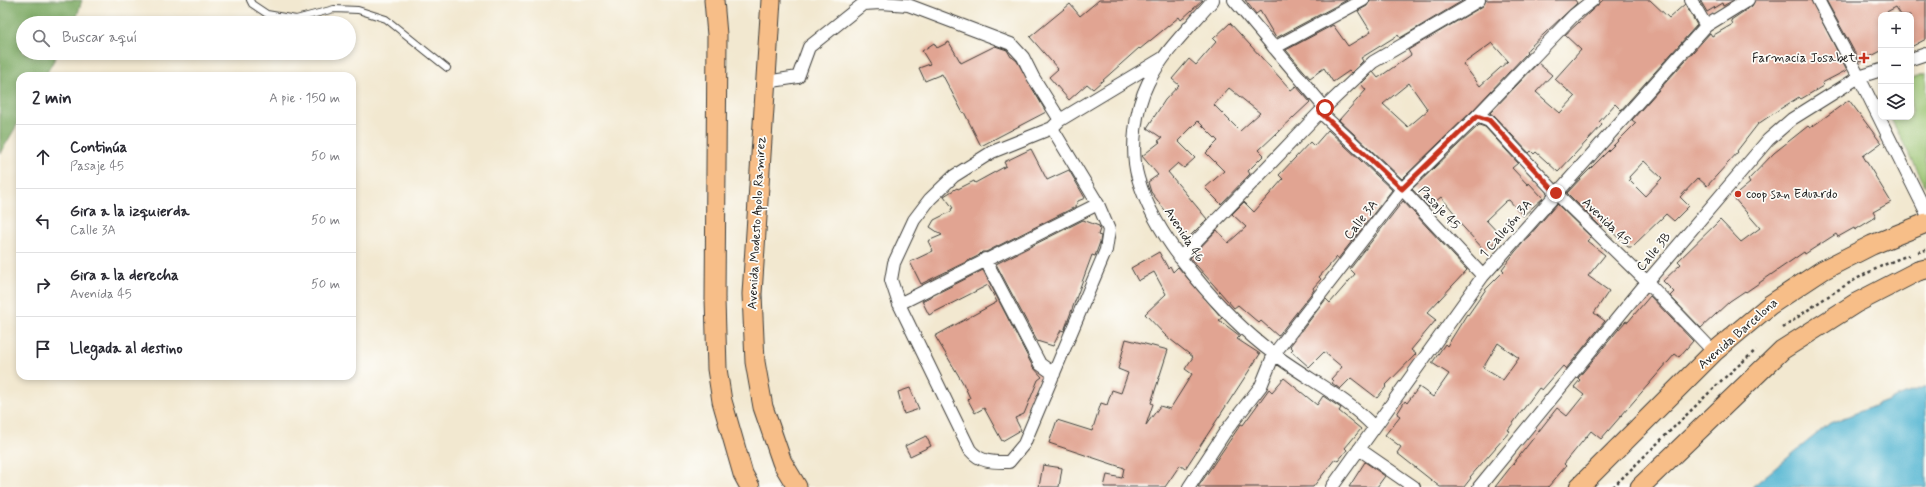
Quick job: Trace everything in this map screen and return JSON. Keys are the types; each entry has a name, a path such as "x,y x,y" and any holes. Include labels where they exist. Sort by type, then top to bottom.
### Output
{"main road":[{"path":"714,0 717,36 715,299 717,369 724,408 743,474 750,487"},
{"name":"Avenida Modesto Apolo Ramirez","path":"771,0 752,294 754,362 763,407 782,462 797,487"},
{"name":"Avenida Barcelona","path":"1580,487 1714,352 1770,305 1823,270 1872,245 1926,222"},
{"path":"1640,487 1782,350 1856,303 1918,271 1926,269"}],"street":[{"name":"Avenida 46","path":"1213,0 1163,58 1145,91 1137,114 1134,142 1140,183 1150,209 1180,258 1206,290 1240,326 1274,354 1360,412 1374,427"},
{"name":"Pasaje 45","path":"1234,0 1323,110 1402,189 1483,276"},
{"path":"1274,48 1363,0"},
{"path":"1180,258 1323,110 1373,62 1479,0"},
{"name":"Calle 3A","path":"1189,487 1225,432 1261,386 1274,354 1402,189 1477,116 1574,15 1593,0"},
{"path":"1691,0 1706,26"},
{"name":"1 Callejón 3A","path":"1332,487 1483,276 1706,26 1748,0"},
{"path":"1818,0 1859,77 1926,212"},
{"path":"766,82 798,77 808,47 863,4 881,3 908,6 1011,44 1023,57 1056,124 1098,204 1109,230 1106,250 1024,444 1009,462 994,462 977,458 970,450 899,304 891,280 894,263 914,220 930,199 954,176 992,152 1056,124 1163,58"},
{"path":"1914,58 1926,54"},
{"name":"Calle 3B","path":"1479,487 1647,282 1768,140 1792,119 1859,77 1878,71"},
{"name":"Avenida 45","path":"1477,116 1489,120 1556,193 1647,282 1714,352"},
{"path":"899,304 985,259 1098,204"},
{"path":"985,259 1040,364 1054,374"},
{"path":"1359,449 1414,487"}],"lane":[{"path":"250,0 252,4 267,14 279,16"},
{"path":"307,16 334,9 358,10 386,19 447,68"}],"green space":[{"path":"0,0 82,0 77,16 16,16 16,60 54,60 47,72 16,72 16,127 0,154"},
{"path":"1926,74 1926,187 1892,120 1914,120 1914,78"}],"water":[{"path":"1926,386 1926,487 1752,487 1830,423"}],"building":[{"path":"1099,0 1203,0 1181,20 1179,17 1140,49 1139,48 1093,89 1087,84 1069,100 1049,77 1058,69 1030,37 1070,4 1080,16"},
{"path":"1245,0 1347,0 1276,38 1260,11 1256,14"},
{"path":"1370,0 1464,0 1400,38 1398,35 1361,58 1363,61 1351,73 1349,71 1333,82 1324,68 1310,78 1286,50 1333,25 1348,46 1371,32 1358,11 1367,6"},
{"path":"1486,0 1575,0 1577,3 1529,48 1526,52 1527,53 1472,111 1402,179 1339,120 1366,90 1361,84 1373,72 1378,78 1411,55 1408,50 1483,6","holes":["1492,43 1508,61 1480,86 1463,64","1409,83 1428,110 1408,127 1383,104"]},
{"path":"1603,0 1650,0 1669,18 1685,4 1697,25 1621,110 1615,104 1599,122 1602,125 1558,172 1536,152 1534,154 1531,151 1529,153 1490,113 1538,63 1552,75 1536,92 1560,113 1575,97 1555,79 1581,50 1565,35"},
{"path":"1700,0 1734,0 1723,6 1722,3 1707,12"},
{"path":"1755,0 1811,0 1847,70 1822,83 1823,86 1801,99 1799,97 1758,124 1737,151 1738,152 1707,186 1698,178 1680,197 1689,206 1674,221 1666,214 1632,247 1628,247 1604,224 1601,227 1567,193 1636,123 1632,120 1710,33 1712,36 1733,24 1731,20 1752,6","holes":["1644,161 1662,178 1645,196 1629,180 1629,177"]},
{"path":"1826,0 1926,0 1926,39 1914,45 1914,12 1899,12 1896,7 1887,12 1878,12 1878,53 1860,62"},
{"path":"1230,23 1291,90 1296,86 1310,102 1259,150 1264,155 1248,171 1250,174 1221,204 1205,188 1224,171 1206,153 1218,141 1198,121 1178,141 1195,158 1184,168 1178,163 1168,172 1207,219 1187,239 1170,219 1171,218 1151,192 1148,182 1158,175 1142,156 1160,142 1158,141 1162,138 1147,128 1165,100 1179,85 1172,79 1189,59 1196,65 1216,42 1213,39","holes":["1229,88 1260,113 1240,131 1214,105"]},
{"path":"949,42 961,63 995,46 1007,50 1011,57 1017,61 1046,112 981,146 964,112 963,113 942,74 925,81 919,68 930,64 922,51 934,43 937,48"},
{"path":"1849,100 1881,143 1863,156 1891,202 1873,212 1876,217 1855,230 1854,228 1838,237 1836,234 1805,254 1804,252 1746,292 1745,291 1730,301 1701,328 1670,296 1674,292 1663,281 1681,264 1678,261 1720,220 1741,242 1760,228 1733,197 1750,183 1748,180 1774,153 1808,126 1810,128"},
{"path":"1479,125 1485,127 1518,163 1512,168 1543,198 1523,216 1509,200 1506,201 1486,220 1501,236 1485,251 1454,217 1456,215 1441,197 1429,207 1412,189"},
{"path":"1328,130 1392,190 1338,259 1337,257 1319,277 1321,279 1313,288 1314,290 1278,336 1261,321 1259,323 1238,305 1234,308 1190,258 1217,230 1228,243 1246,227 1232,214 1244,202 1254,212 1283,179 1279,175 1310,142 1314,146"},
{"path":"1031,149 1047,180 1069,170 1085,198 1078,201 1075,207 986,252 982,252 978,256 921,284 910,262 933,251 928,241 942,235 930,227 934,220 952,211 951,209 953,208 944,196 957,188 958,189 974,181 975,183 1006,166 1004,162"},
{"path":"1403,201 1467,270 1427,313 1436,320 1411,350 1416,354 1385,386 1386,387 1377,398 1351,378 1340,389 1332,383 1333,381 1331,379 1342,367 1324,352 1309,367 1291,351 1293,349 1290,346 1326,299 1330,303 1355,274 1350,269"},
{"path":"1557,204 1591,237 1587,241 1605,255 1588,276 1609,291 1594,313 1605,321 1566,369 1563,366 1542,390 1539,388 1508,430 1510,431 1470,477 1471,478 1464,487 1440,487 1397,453 1401,447 1385,435 1400,416 1397,414 1405,401 1407,403 1419,387 1433,397 1449,374 1432,363 1445,344 1447,346 1467,314 1468,315 1486,289 1504,271 1502,269","holes":["1498,343 1519,358 1503,380 1483,368"]},
{"path":"1083,220 1099,226 1100,229 1098,235 1101,236 1100,242 1095,256 1092,255 1064,331 1061,330 1053,346 1037,341 996,264"},
{"path":"1159,252 1168,268 1170,266 1173,272 1178,267 1222,318 1219,320 1240,336 1237,339 1260,354 1185,469 1180,465 1165,487 1104,487 1107,475 1122,478 1124,468 1049,443 1057,420 1092,431 1101,403 1107,405 1112,390 1121,393 1128,373 1118,369 1126,339 1168,350 1151,403 1153,404 1146,425 1160,406 1170,409 1192,374 1185,369 1193,357 1166,336 1145,314 1166,294 1154,272 1138,281 1131,268"},
{"path":"983,270 1033,367 1042,377 1038,380 1024,414 1015,418 1021,430 1002,441 984,408 975,413 968,400 970,398 963,383 935,336 997,302 988,285 929,315 922,301"},
{"path":"1650,296 1693,341 1679,357 1675,354 1601,439 1591,431 1564,464 1566,466 1548,487 1495,487 1557,408 1567,416 1584,395 1574,387 1580,380 1578,378 1618,330 1626,321 1628,322"},
{"path":"1284,378 1317,405 1323,396 1341,408 1339,411 1361,429 1345,448 1347,450 1338,461 1335,459 1313,487 1198,487 1241,424 1243,425 1269,389 1272,392"},
{"path":"910,388 919,409 904,414 898,392"},
{"path":"926,436 931,446 910,456 905,446"},
{"path":"1365,462 1385,476 1377,487 1349,487"},
{"path":"1043,465 1062,468 1059,487 1039,487"}],"place":[{"name":"Farmacia Josabet","path":"1864,58"},
{"name":"coop san Eduardo","path":"1738,194"}],"route":[{"path":"1325,108 1320,112 1402,189 1477,116 1489,120 1556,193"}]}
